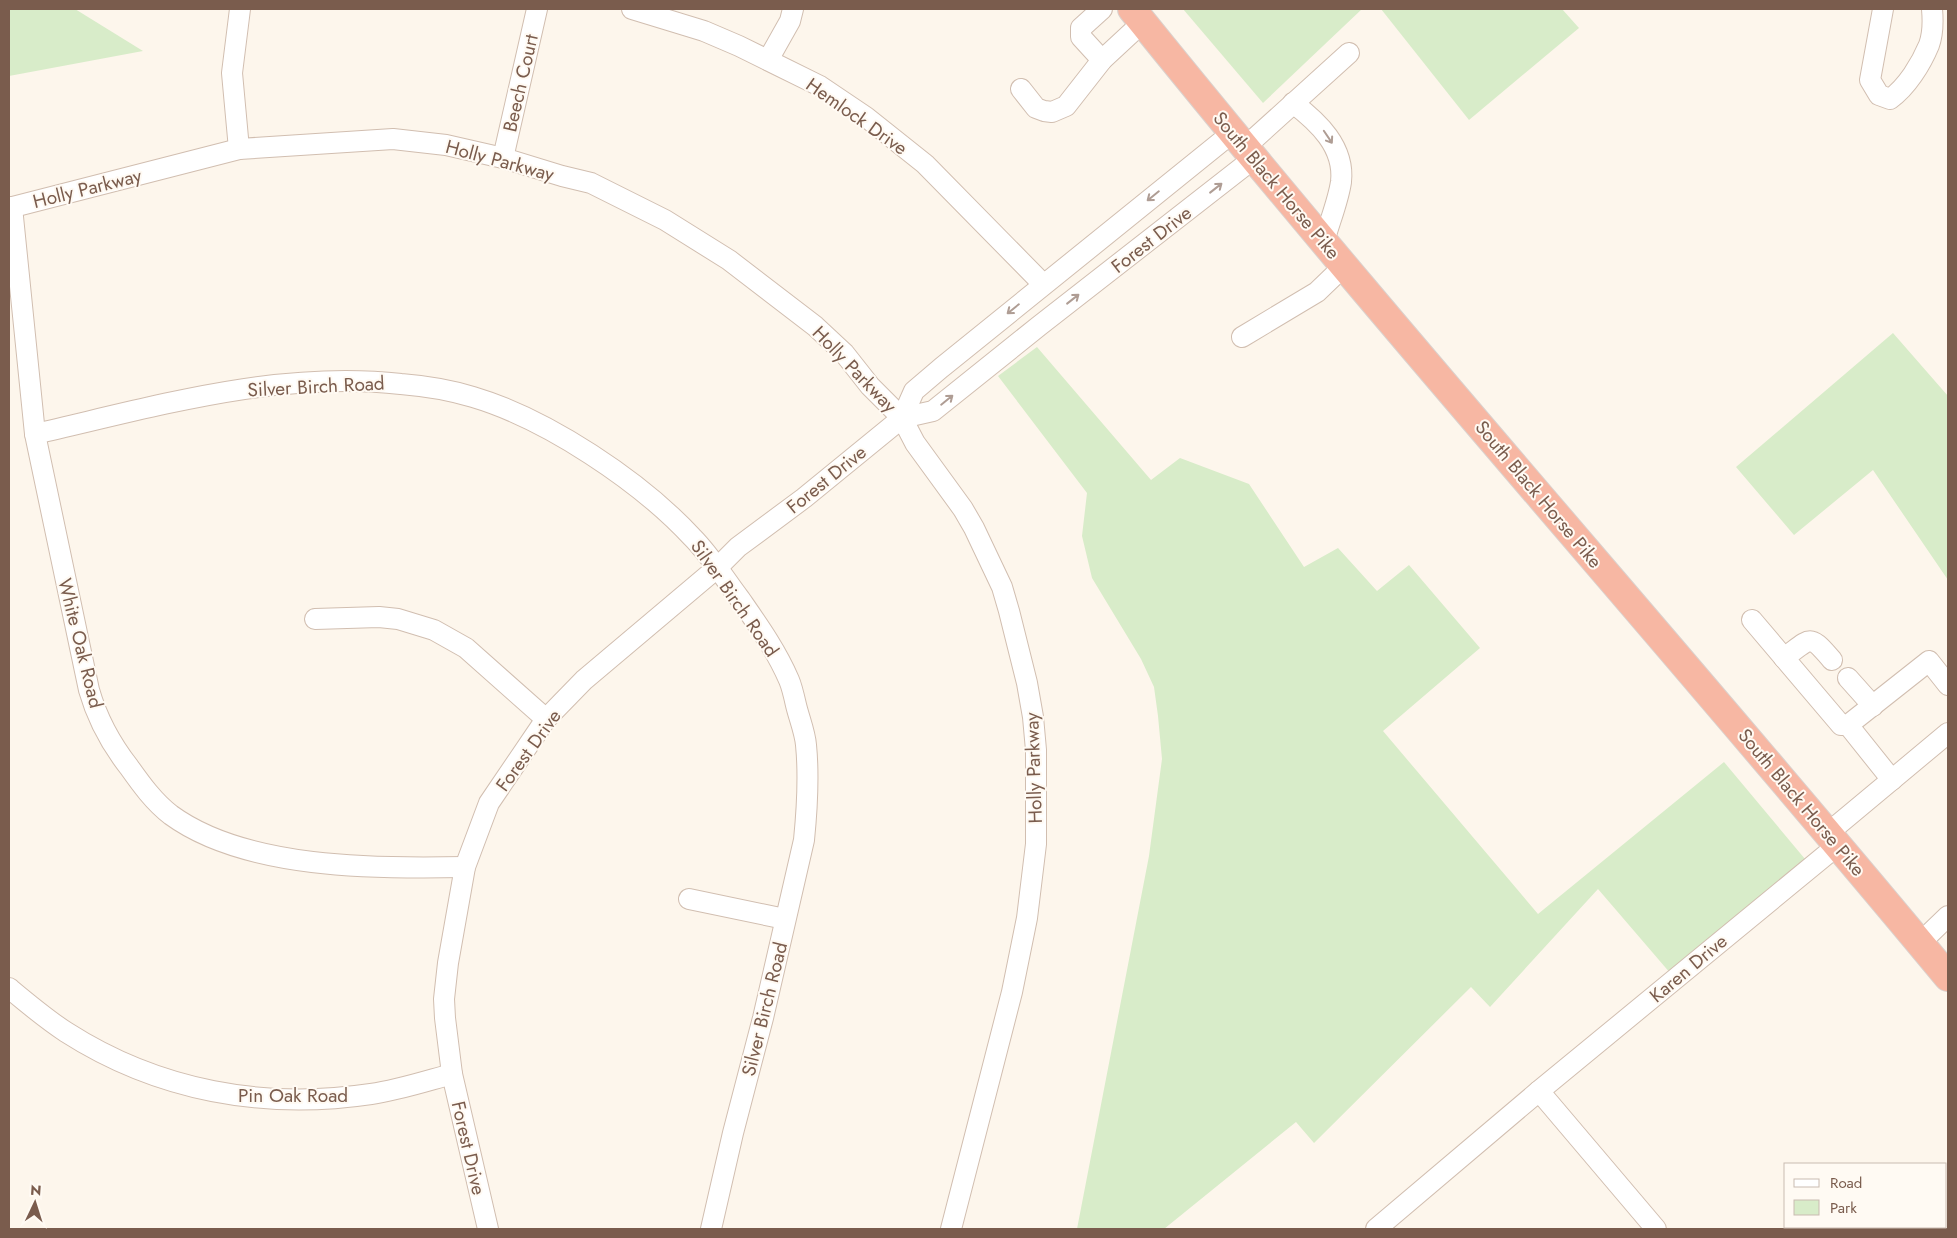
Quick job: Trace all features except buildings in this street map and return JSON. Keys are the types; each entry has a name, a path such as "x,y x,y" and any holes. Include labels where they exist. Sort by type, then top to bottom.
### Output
{"highway":[{"name":"South Black Horse Pike","path":"1138,16 1243,146 1344,266 1833,839 1948,977"}],"street":[{"path":"239,149 232,73 240,9"},
{"name":"Beech Court","path":"503,158 537,9"},
{"name":"Hemlock Drive","path":"632,9 704,32 768,60 820,86 925,164 1043,284"},
{"path":"768,60 790,21 793,9"},
{"path":"1102,9 1081,28 1081,37 1102,60"},
{"path":"1883,9 1870,80 1879,95 1890,99 1901,91 1930,43 1933,21 1932,9"},
{"path":"1021,89 1036,108 1044,112 1052,112 1066,106 1138,16"},
{"path":"1243,146 1349,53"},
{"path":"1293,103 1312,117 1324,131 1334,146 1339,160 1341,182 1324,242"},
{"name":"Holly Parkway","path":"10,207 239,149 393,139 446,145 503,158 553,174 591,183 665,220 730,260 830,339 870,386 902,418 915,443 963,509 974,528 1002,587 1027,683 1036,750 1035,862 1025,927 1010,1001 951,1229"},
{"name":"Forest Drive","path":"488,1229 452,1074 445,1018 445,990 450,944 465,867 490,803 546,719 584,680 718,567 738,547 804,498 902,418 914,391 1043,284 1243,146"},
{"name":"Forest Drive","path":"902,418 933,412 1038,326 1243,146"},
{"name":"White Oak Road","path":"10,207 35,434 94,708 121,757 156,801 170,814 219,841 255,852 329,863 385,867 465,867"},
{"path":"1242,336 1317,292 1344,266"},
{"name":"Silver Birch Road","path":"35,434 195,398 288,384 381,382 446,390 474,397 509,410 542,426 591,455 622,476 671,517 692,537 718,567 770,642 790,682 806,744 806,817 804,840 763,1018 733,1133 711,1229"},
{"path":"315,619 379,616 398,619 434,630 466,648 546,719"},
{"path":"1752,620 1841,725 1848,725 1929,662 1948,685"},
{"path":"1784,658 1802,644 1811,641 1816,642 1832,660"},
{"path":"1848,678 1872,706"},
{"path":"1848,725 1892,780"},
{"name":"Karen Drive","path":"1376,1229 1833,839 1892,780 1948,733"},
{"path":"690,899 785,919"},
{"path":"1920,943 1948,916"},
{"name":"Pin Oak Road","path":"9,988 51,1021 82,1041 150,1073 213,1092 278,1099 353,1096 390,1090 452,1074"},
{"path":"1539,1091 1656,1229"}],"green space":[{"path":"9,9 75,9 143,51 9,76"},
{"path":"1183,9 1362,9 1263,103"},
{"path":"1381,9 1562,9 1579,28 1469,120"},
{"path":"1893,333 1948,396 1948,580 1873,470 1794,535 1736,467"},
{"path":"1037,347 1151,480 1180,458 1249,484 1304,567 1338,548 1377,591 1409,565 1480,648 1383,731 1538,914 1724,762 1805,859 1671,974 1598,889 1490,1007 1471,987 1314,1143 1296,1122 1164,1229 1077,1229 1149,856 1162,759 1154,687 1141,659 1092,578 1082,536 1087,493 998,376"}]}
